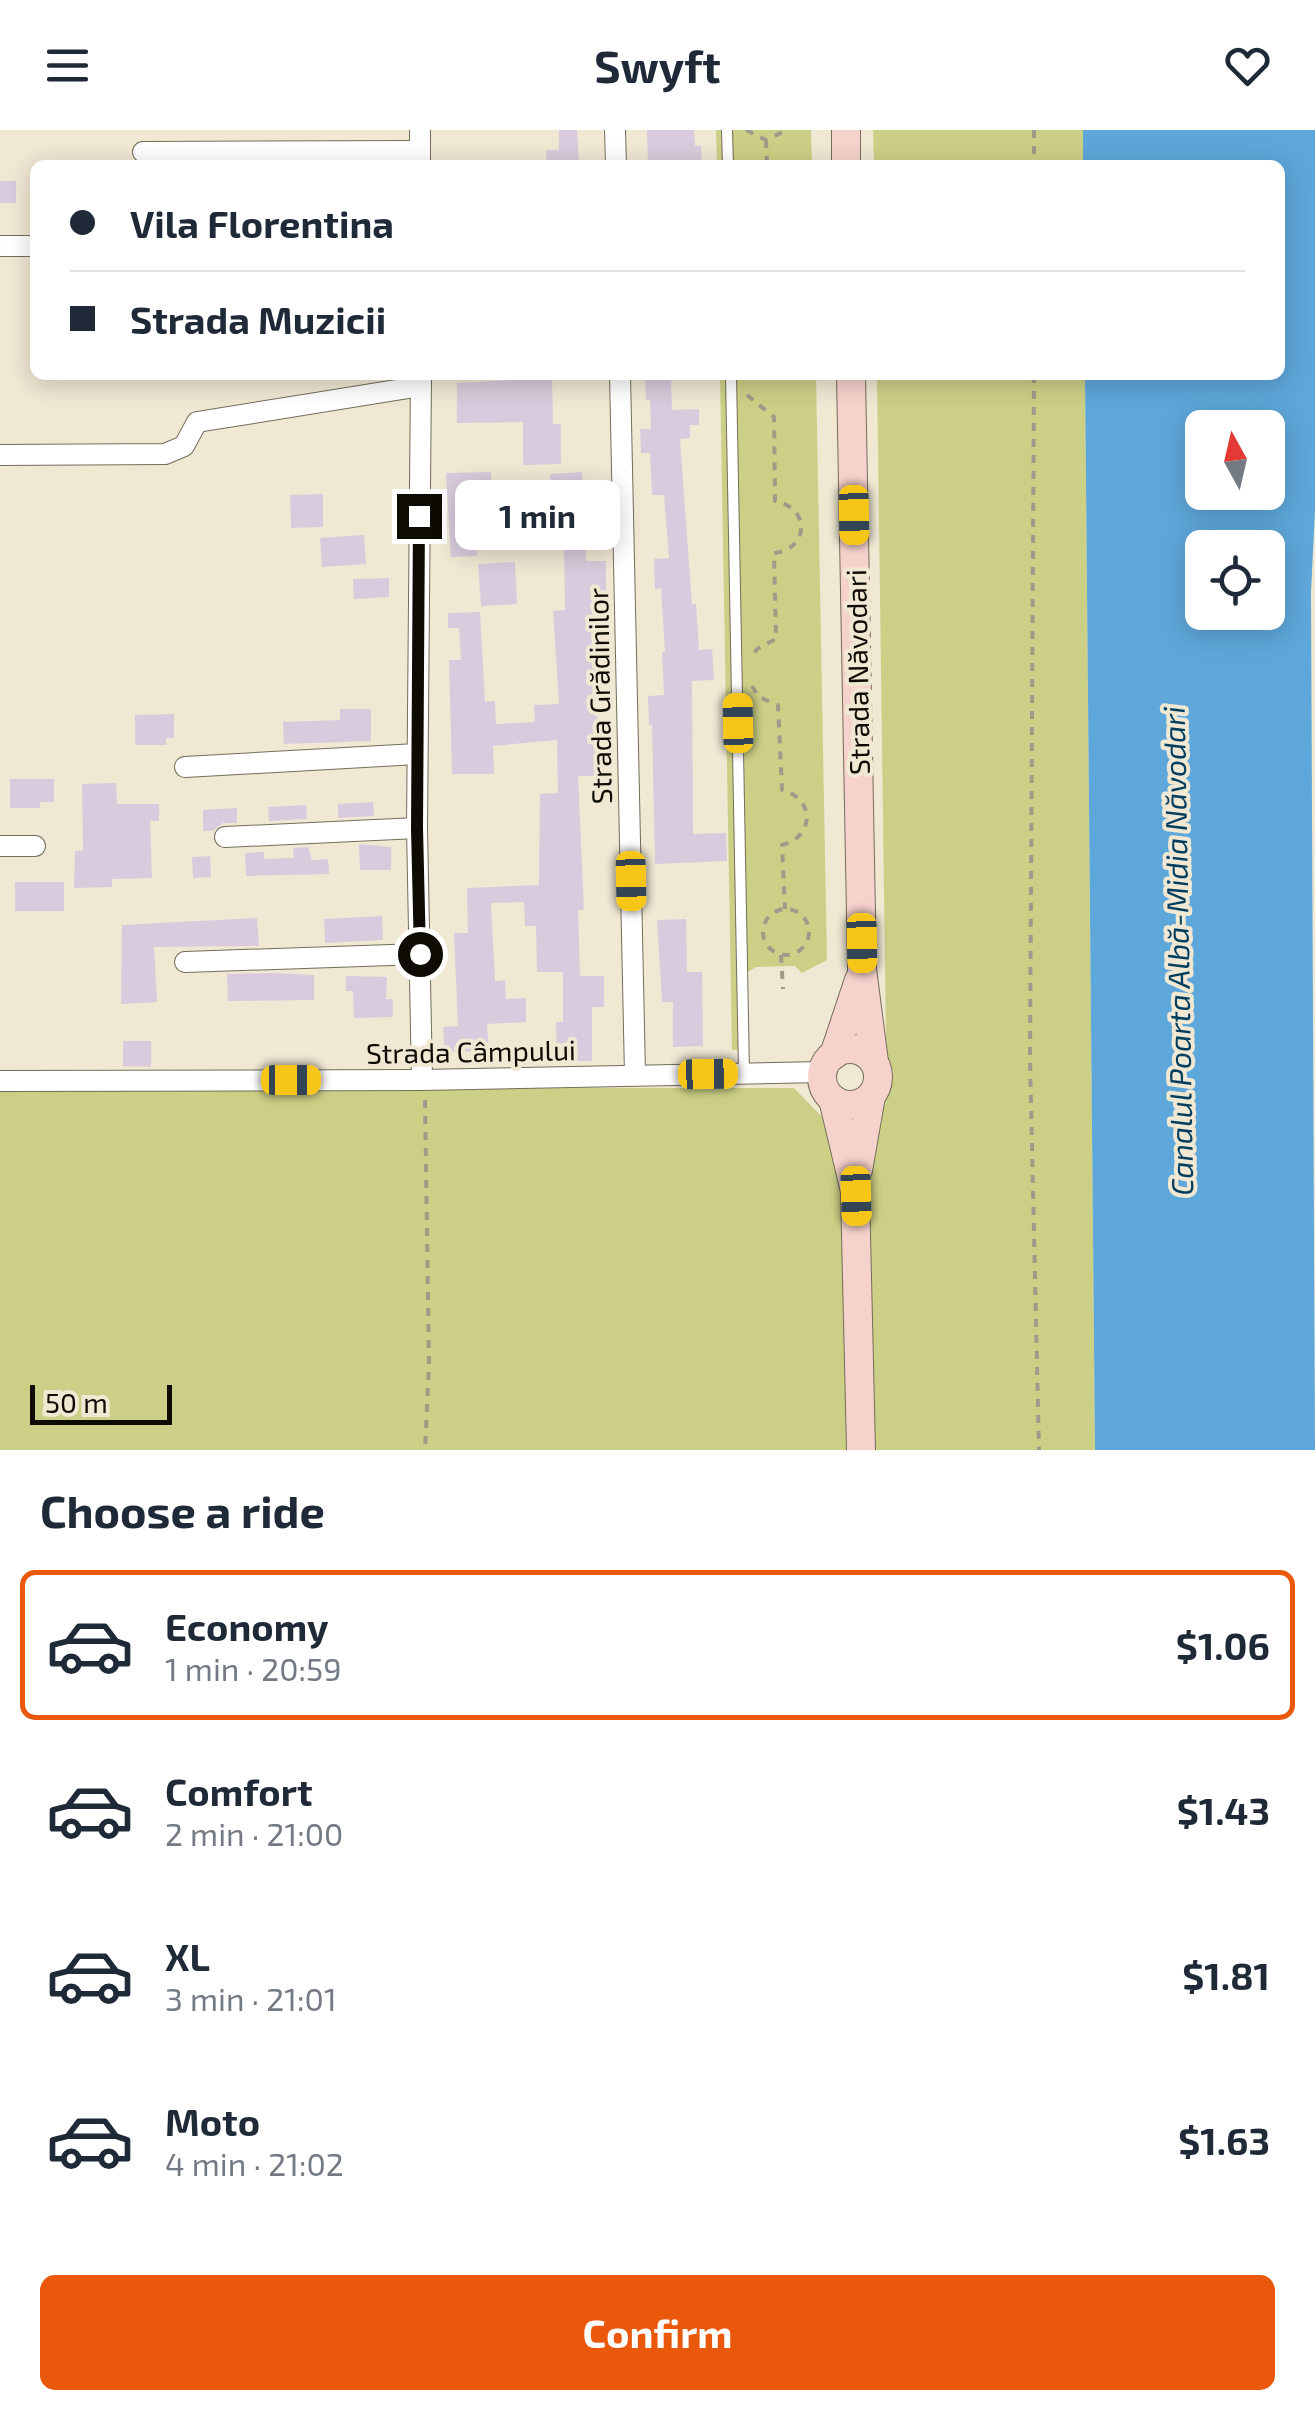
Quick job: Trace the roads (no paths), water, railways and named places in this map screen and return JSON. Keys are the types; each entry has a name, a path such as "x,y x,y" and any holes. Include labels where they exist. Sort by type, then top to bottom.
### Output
{"main road":[{"path":"846,130 846,160"},
{"name":"Strada Năvodari","path":"851,380 862,969 874,1062"},
{"name":"Strada Năvodari","path":"829,1063 862,969"},
{"path":"856,1191 833,1099 823,1084 829,1063 851,1049 868,1055 878,1079 871,1096 856,1191 861,1450"},
{"path":"833,1099 846,1105 871,1096"}],"street":[{"path":"615,130 616,160"},
{"path":"143,152 420,148"},
{"path":"0,246 30,246"},
{"name":"Strada Grădinilor","path":"620,380 636,1076"},
{"path":"0,455 165,454 184,446 198,422 420,381 417,828 422,1080"},
{"path":"185,766 417,754"},
{"path":"225,837 417,828"},
{"path":"0,846 35,846"},
{"path":"185,962 420,954"},
{"name":"Strada Câmpului","path":"0,1080 636,1076 744,1073 829,1063"}],"lane":[{"path":"727,130 728,160"},
{"path":"730,380 744,1073"}],"water":[{"name":"Canalul Poarta Albă-Midia Năvodari","path":"1083,130 1315,130 1315,510 1311,593 1315,1450 1095,1450 1085,380 1285,380 1285,160 1083,160"}]}
